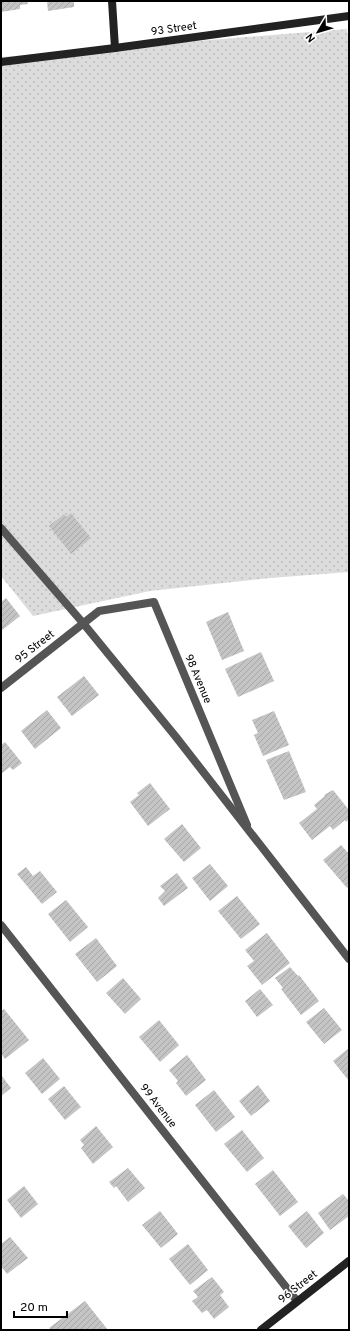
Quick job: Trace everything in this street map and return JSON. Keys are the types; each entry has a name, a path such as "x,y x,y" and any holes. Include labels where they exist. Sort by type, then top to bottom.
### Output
{"street":[{"path":"112,1 115,48"},
{"name":"93 Street","path":"1,62 349,16"},
{"name":"98 Avenue","path":"1,528 83,623 176,737 349,959"},
{"name":"98 Avenue","path":"83,623 99,611 154,602 252,835"},
{"name":"95 Street","path":"1,688 83,623"},
{"name":"99 Avenue","path":"1,925 297,1301"},
{"name":"96 Street","path":"261,1330 349,1261"}],"shaded area":[{"path":"347,29 349,43 349,572 270,578 150,591 33,616 1,576 1,57"}],"building":[{"path":"1,1 27,1 28,4 20,5 20,9 1,12"},
{"path":"47,1 74,1 74,7 48,11"},
{"path":"71,513 91,538 71,554 49,526 64,514 66,517"},
{"path":"6,598 20,616 1,631 1,602"},
{"path":"228,612 244,651 222,660 206,622"},
{"path":"261,652 274,681 238,697 225,669"},
{"path":"84,676 99,695 72,716 57,697"},
{"path":"47,710 61,728 35,749 21,731"},
{"path":"274,711 289,745 263,756 254,735 258,733 252,720"},
{"path":"5,742 22,763 13,770 10,767 1,774 1,745"},
{"path":"289,751 306,792 284,800 266,760"},
{"path":"150,783 170,809 148,826 130,802 139,795 137,793"},
{"path":"333,790 349,810 349,819 346,822 345,820 333,830 330,826 312,840 299,823 317,809 314,805 325,796 324,795"},
{"path":"182,824 201,848 184,862 164,839"},
{"path":"341,845 349,854 349,886 347,888 323,860"},
{"path":"210,864 228,886 210,901 192,878"},
{"path":"26,867 33,876 40,871 57,892 42,904 17,874"},
{"path":"177,873 188,888 164,906 158,898 165,891 160,886"},
{"path":"237,896 260,924 241,939 218,911"},
{"path":"66,900 88,927 70,942 48,914"},
{"path":"267,933 290,963 262,985 247,966 254,961 245,950"},
{"path":"96,938 117,966 97,982 75,954"},
{"path":"290,967 298,976 299,975 319,1001 301,1015 281,989 283,988 275,978"},
{"path":"123,978 141,999 125,1014 106,993"},
{"path":"260,989 273,1005 257,1017 245,1001"},
{"path":"324,1008 342,1030 324,1044 306,1022"},
{"path":"4,1009 29,1040 5,1059 1,1053 1,1011"},
{"path":"159,1020 179,1045 160,1062 139,1037"},
{"path":"349,1048 349,1081 333,1061"},
{"path":"187,1055 206,1080 186,1096 176,1083 178,1081 169,1070"},
{"path":"43,1058 60,1079 42,1094 25,1073"},
{"path":"1,1075 11,1088 1,1096"},
{"path":"258,1085 270,1101 251,1116 239,1101"},
{"path":"64,1086 81,1107 65,1120 48,1099"},
{"path":"214,1090 235,1117 216,1132 195,1105"},
{"path":"96,1126 113,1147 93,1164 81,1148 84,1145 80,1140"},
{"path":"242,1130 264,1158 247,1172 224,1144"},
{"path":"128,1168 145,1188 128,1202 116,1186 114,1188 109,1182"},
{"path":"273,1170 298,1202 280,1216 255,1184"},
{"path":"24,1186 38,1204 21,1218 7,1200"},
{"path":"343,1194 349,1201 349,1216 330,1230 318,1213"},
{"path":"160,1211 178,1234 161,1248 142,1225"},
{"path":"307,1211 324,1233 306,1248 288,1226"},
{"path":"10,1237 28,1258 7,1274 1,1266 1,1244"},
{"path":"188,1244 208,1270 190,1285 169,1259"},
{"path":"212,1277 224,1292 220,1295 229,1307 214,1319 207,1310 202,1313 192,1301 198,1297 193,1291"},
{"path":"85,1301 108,1330 51,1330 49,1328"}]}
